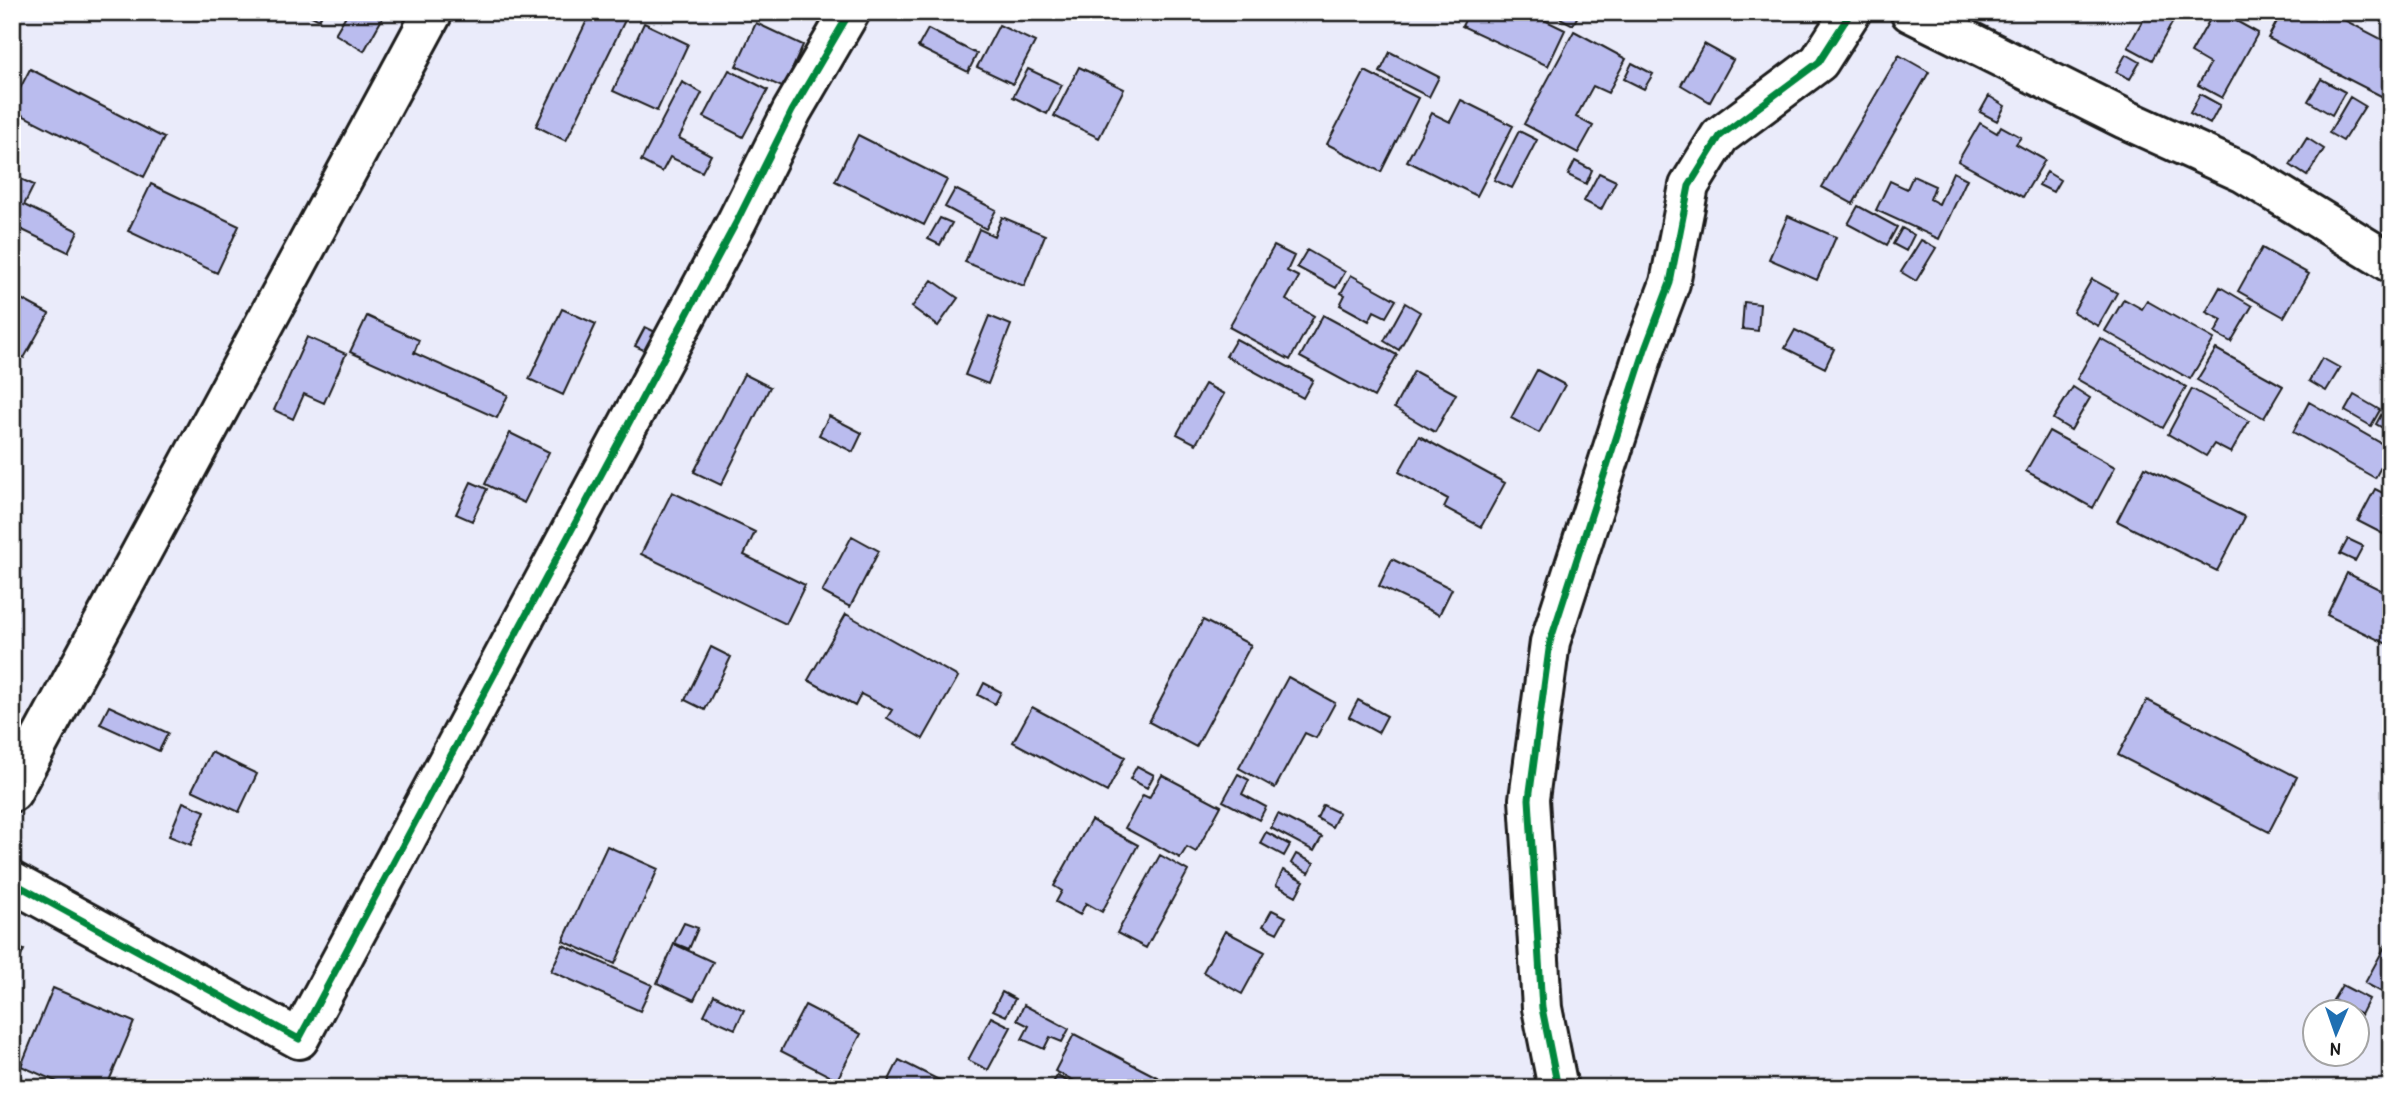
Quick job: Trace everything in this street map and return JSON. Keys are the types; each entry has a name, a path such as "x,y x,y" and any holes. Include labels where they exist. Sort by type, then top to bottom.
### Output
{"street":[{"path":"12,792 433,12"},
{"path":"12,882 299,1039 737,221 792,111 850,12"},
{"path":"1558,1088 1542,1008 1529,799 1550,642 1641,361 1670,283 1689,186 1720,136 1819,62 1851,12"},
{"path":"1910,12 2125,119 2244,173 2391,263"}],"building":[{"path":"304,12 323,12 319,20"},
{"path":"348,12 386,12 364,51 335,34"},
{"path":"591,12 629,12 566,141 536,126"},
{"path":"1469,12 1528,12 1565,30 1548,66 1462,26"},
{"path":"1549,12 1580,12 1573,25"},
{"path":"2147,12 2177,14 2152,60 2128,47"},
{"path":"2214,12 2220,12 2258,33 2222,98 2198,85 2210,64 2191,53"},
{"path":"2282,12 2329,12 2391,44 2391,101 2268,38"},
{"path":"644,23 688,44 657,111 613,91"},
{"path":"756,23 803,45 784,88 736,66"},
{"path":"999,25 1035,42 1013,84 977,67"},
{"path":"928,29 977,54 968,72 918,47"},
{"path":"1574,31 1626,59 1608,93 1593,86 1576,117 1593,126 1578,153 1524,124"},
{"path":"1704,44 1733,60 1710,102 1681,85"},
{"path":"1390,52 1439,77 1429,97 1380,72"},
{"path":"2126,54 2140,62 2130,79 2116,72"},
{"path":"1899,55 1929,72 1853,204 1822,187"},
{"path":"1632,63 1653,74 1644,89 1624,79"},
{"path":"1079,67 1124,89 1099,138 1054,116"},
{"path":"30,69 164,138 144,177 12,110 12,104"},
{"path":"1028,69 1062,85 1047,114 1013,97"},
{"path":"729,70 768,90 743,137 704,117"},
{"path":"1365,71 1418,98 1381,172 1327,144"},
{"path":"2321,79 2345,92 2332,115 2308,101"},
{"path":"682,82 702,93 679,138 711,155 702,172 670,157 662,172 641,161"},
{"path":"2200,94 2220,105 2210,124 2190,113"},
{"path":"1989,96 2005,106 1997,121 1980,112"},
{"path":"2350,97 2365,106 2343,141 2329,133"},
{"path":"1461,100 1513,126 1477,196 1407,161 1432,113 1450,122"},
{"path":"1980,123 1997,133 2001,126 2021,137 2016,144 2045,160 2023,197 1958,161"},
{"path":"1519,131 1537,140 1512,188 1494,180"},
{"path":"858,135 947,180 924,225 835,181"},
{"path":"2307,138 2324,149 2307,176 2290,165"},
{"path":"1575,161 1592,170 1586,184 1568,175"},
{"path":"1953,172 1967,179 1939,239 1876,210 1890,181 1907,189 1913,176 1935,186 1930,199 1939,204"},
{"path":"2047,172 2060,180 2053,192 2039,185"},
{"path":"1599,173 1616,181 1601,210 1584,201"},
{"path":"12,175 34,185 24,205 78,231 68,252 12,225"},
{"path":"151,184 239,226 217,273 128,231"},
{"path":"955,189 996,210 986,229 945,207"},
{"path":"1858,206 1897,227 1887,245 1848,224"},
{"path":"1788,216 1836,237 1817,280 1769,259"},
{"path":"1002,217 1045,235 1024,286 965,262 979,229 994,236"},
{"path":"940,218 952,223 940,245 928,239"},
{"path":"1902,228 1914,235 1906,251 1893,244"},
{"path":"1921,240 1936,248 1916,281 1901,272"},
{"path":"1274,246 1294,256 1287,271 1299,277 1286,300 1314,316 1290,360 1229,327"},
{"path":"2262,248 2309,274 2284,317 2238,291"},
{"path":"1307,250 1345,272 1336,288 1297,267"},
{"path":"1351,275 1396,300 1386,317 1374,311 1369,321 1340,305 1345,295 1341,293"},
{"path":"2092,279 2117,293 2098,326 2073,312"},
{"path":"932,280 958,298 938,326 912,307"},
{"path":"2220,287 2252,306 2231,342 2215,333 2222,320 2206,312"},
{"path":"12,294 49,314 24,358 12,351"},
{"path":"2124,299 2142,309 2147,301 2214,339 2190,379 2105,331"},
{"path":"1744,302 1760,304 1758,331 1742,329"},
{"path":"1405,303 1420,312 1399,350 1384,341"},
{"path":"562,309 596,324 563,395 529,379"},
{"path":"1323,315 1397,355 1374,397 1300,357"},
{"path":"367,316 419,340 414,353 508,395 497,418 350,352"},
{"path":"989,316 1011,325 988,384 965,375"},
{"path":"645,327 670,339 661,358 635,346"},
{"path":"1795,330 1834,349 1825,368 1785,348"},
{"path":"307,337 346,354 324,403 304,394 293,419 274,410"},
{"path":"2100,338 2186,387 2163,428 2077,379"},
{"path":"1236,339 1313,380 1303,398 1226,356"},
{"path":"2216,349 2283,386 2264,418 2197,380"},
{"path":"2322,358 2340,368 2326,391 2309,381"},
{"path":"1537,370 1565,385 1539,433 1511,418"},
{"path":"1414,371 1456,394 1435,432 1394,408"},
{"path":"744,374 770,387 721,485 694,472"},
{"path":"1205,384 1224,394 1196,444 1177,434"},
{"path":"2073,387 2090,398 2071,430 2053,419"},
{"path":"2192,389 2249,421 2231,453 2214,444 2206,456 2168,434"},
{"path":"2354,395 2380,410 2371,426 2345,411"},
{"path":"2309,402 2391,449 2375,478 2293,432"},
{"path":"2386,406 2391,408 2390,432 2376,424"},
{"path":"829,416 862,433 853,452 819,435"},
{"path":"2049,431 2115,467 2093,508 2026,471"},
{"path":"510,433 549,452 524,503 485,484"},
{"path":"1419,436 1505,483 1481,527 1444,507 1448,499 1399,472"},
{"path":"2145,467 2245,517 2217,571 2117,521"},
{"path":"471,482 487,489 472,521 456,514"},
{"path":"2375,489 2391,497 2391,538 2358,521"},
{"path":"672,492 755,532 744,555 805,585 786,624 641,554"},
{"path":"852,536 879,551 850,607 822,592"},
{"path":"2348,539 2363,546 2355,561 2340,554"},
{"path":"1392,559 1452,589 1439,615 1379,586"},
{"path":"2347,573 2391,595 2391,646 2327,615"},
{"path":"846,614 958,677 923,739 887,718 892,710 861,694 855,706 808,680"},
{"path":"1203,620 1251,645 1196,747 1149,722"},
{"path":"711,647 731,657 705,710 685,700"},
{"path":"1288,677 1335,703 1316,738 1305,733 1275,788 1239,768"},
{"path":"984,683 1001,692 995,704 978,695"},
{"path":"1358,700 1387,716 1378,733 1349,717"},
{"path":"2147,700 2297,777 2269,832 2118,755"},
{"path":"109,706 168,733 159,751 100,724"},
{"path":"1032,707 1125,757 1107,792 1013,742"},
{"path":"211,752 257,774 239,812 192,790"},
{"path":"1137,766 1154,775 1147,788 1130,779"},
{"path":"1238,774 1249,780 1242,794 1266,807 1259,820 1223,801"},
{"path":"1162,775 1221,806 1196,852 1187,847 1180,858 1125,828 1143,795 1149,798"},
{"path":"183,802 205,811 191,845 169,836"},
{"path":"1323,805 1339,813 1332,827 1317,818"},
{"path":"1278,814 1322,837 1314,851 1271,828"},
{"path":"1091,820 1138,845 1102,912 1086,903 1080,915 1056,902 1062,891 1054,886"},
{"path":"1266,832 1290,845 1284,856 1260,843"},
{"path":"607,846 658,869 615,964 563,941"},
{"path":"1296,854 1314,863 1309,873 1291,863"},
{"path":"1160,855 1188,871 1146,948 1117,933"},
{"path":"1283,870 1304,881 1296,896 1276,885"},
{"path":"1272,910 1286,917 1277,933 1263,926"},
{"path":"684,923 698,928 689,949 674,943"},
{"path":"1225,931 1265,952 1242,994 1203,972"},
{"path":"2389,939 2391,940 2391,997 2365,983"},
{"path":"674,944 713,962 694,1000 657,983"},
{"path":"12,945 24,950 14,971 12,971"},
{"path":"563,945 652,985 640,1011 551,971"},
{"path":"2342,985 2367,998 2334,998"},
{"path":"53,988 134,1022 106,1088 71,1088 21,1066"},
{"path":"1002,992 1015,999 1006,1016 993,1010"},
{"path":"714,995 744,1010 735,1029 704,1015"},
{"path":"805,1005 861,1034 837,1080 781,1051"},
{"path":"1024,1005 1069,1029 1062,1042 1050,1037 1044,1049 1022,1039 1029,1026 1017,1020"},
{"path":"991,1017 1011,1027 988,1070 968,1060"},
{"path":"1074,1034 1178,1088 1088,1088 1055,1071"},
{"path":"899,1060 945,1083 943,1088 885,1088"},
{"path":"1057,1076 1073,1084 1071,1088 1050,1088"}],"cycle path":[{"path":"12,882 299,1039 737,221 792,111 850,12"},
{"path":"1558,1088 1542,1008 1529,799 1550,642 1645,349 1670,283 1689,186 1720,136 1819,62 1851,12"}]}
